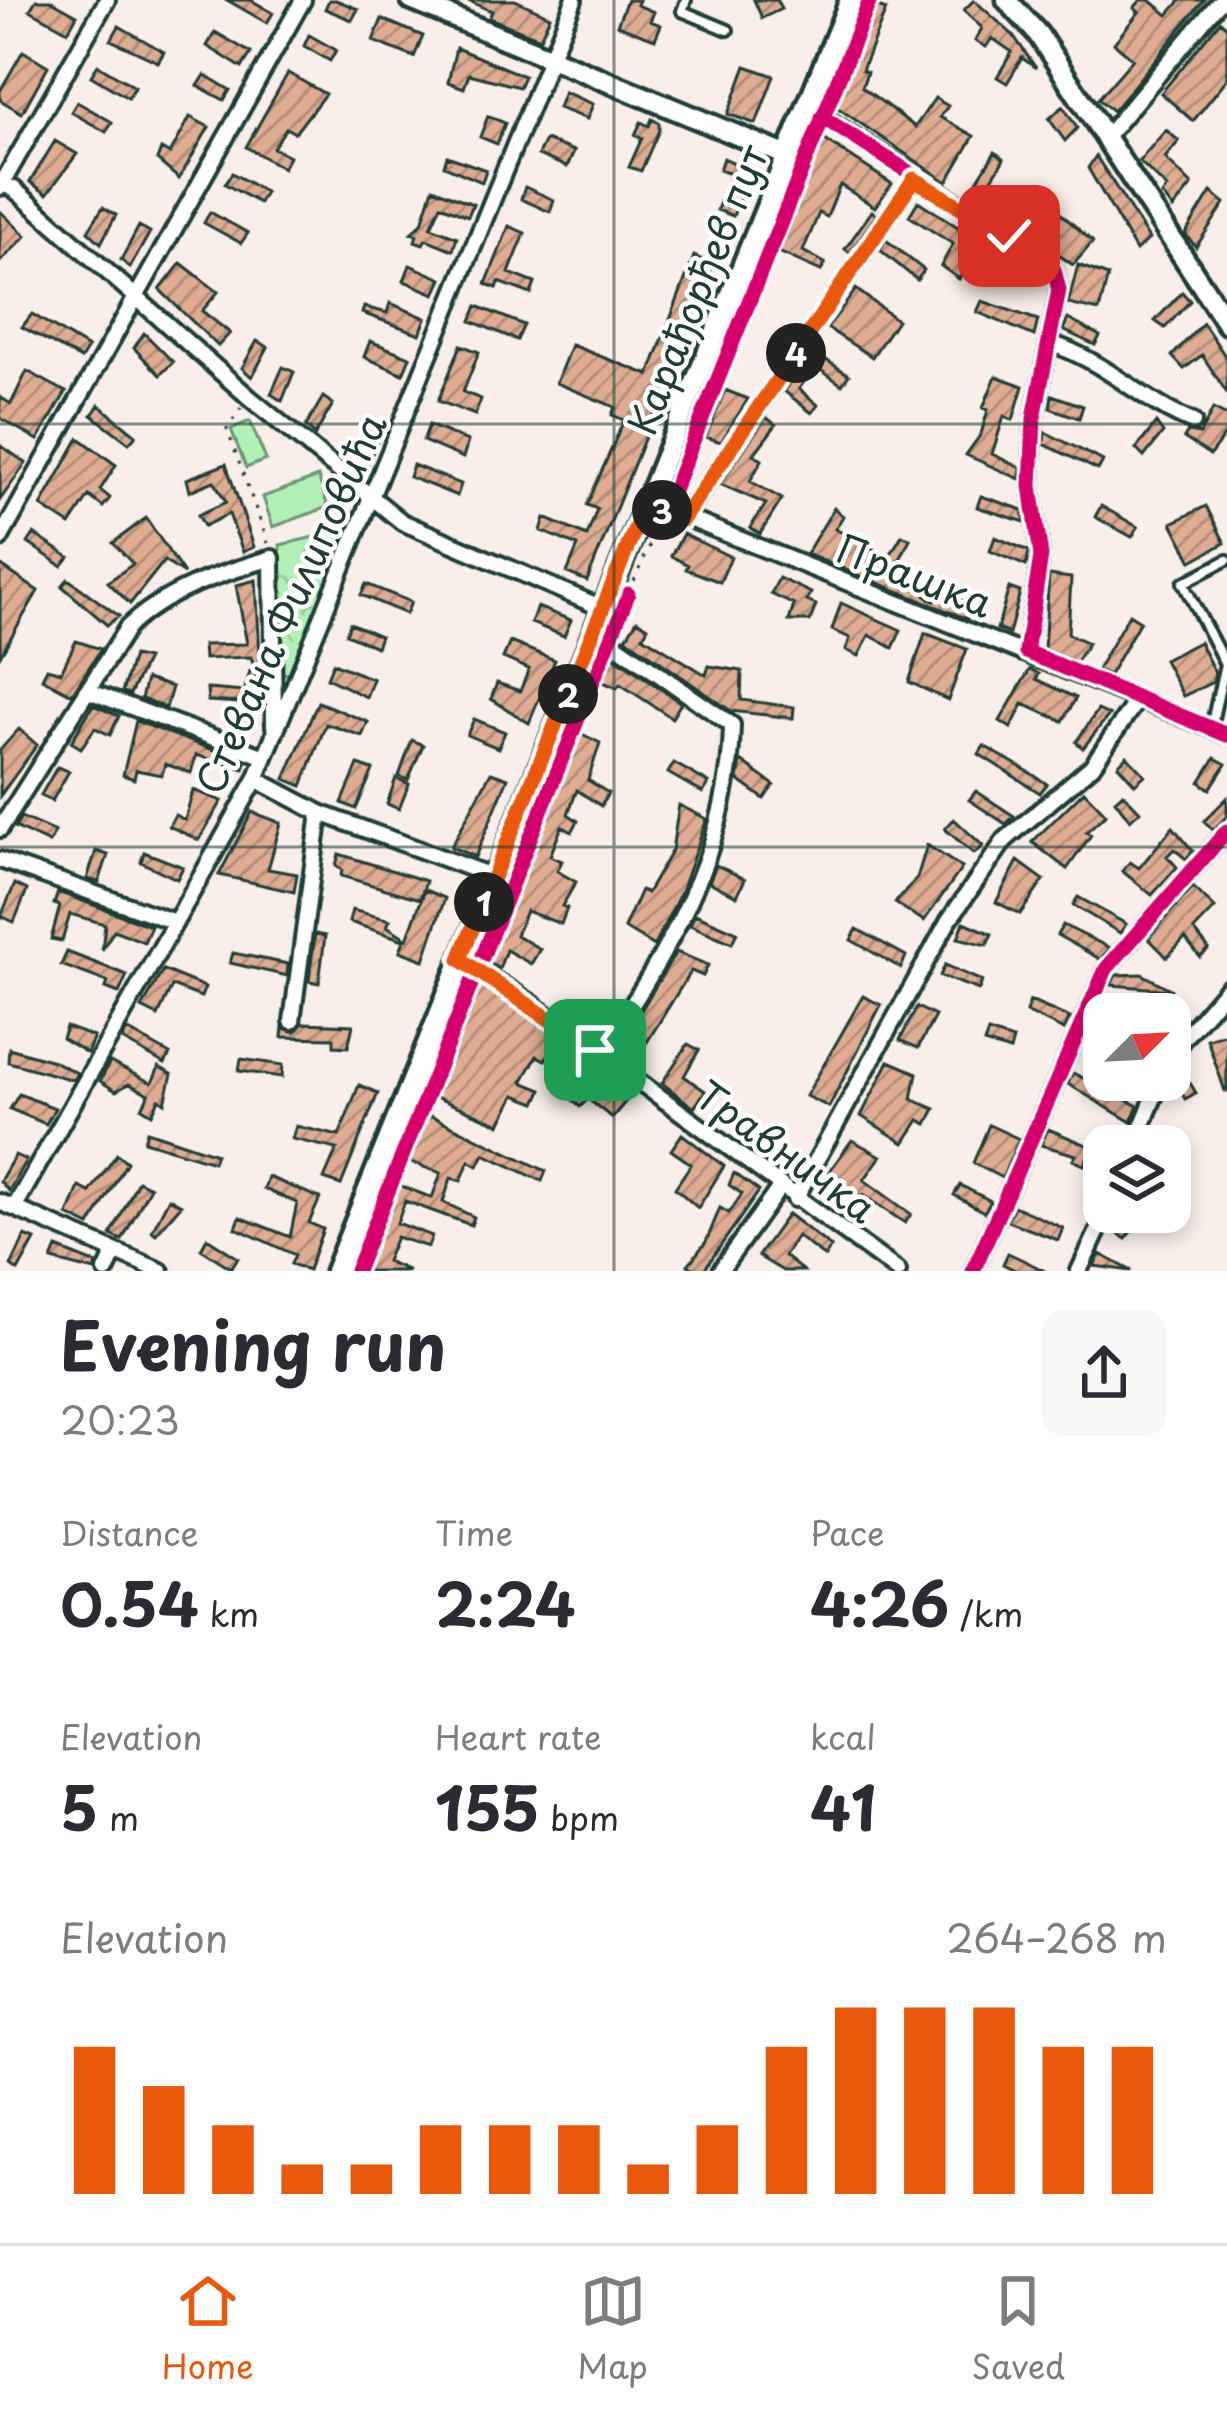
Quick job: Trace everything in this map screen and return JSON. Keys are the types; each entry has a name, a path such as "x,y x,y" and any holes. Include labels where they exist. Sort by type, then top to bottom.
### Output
{"main road":[{"path":"411,0 550,62 785,155"},
{"name":"Карађорђев пут","path":"335,1271 602,608 656,506 785,155 814,111 850,0"},
{"path":"1007,0 1038,34 1227,324"}],"street":[{"path":"107,0 1,185 137,294 251,398 402,522 602,608"},
{"path":"0,539 303,0"},
{"name":"Стевана Филиповића","path":"7,1205 256,779 574,0"},
{"path":"1104,139 1221,0"},
{"path":"814,111 1041,256 1054,270 1059,290 1052,344 1034,418 1031,486 1041,556 1026,652"},
{"path":"682,520 914,179"},
{"path":"1052,344 1106,370 1162,410 1193,422"},
{"name":"Прашка","path":"656,506 1227,735"},
{"path":"0,830 127,628 150,606 207,578 272,558 274,737"},
{"path":"595,629 731,724 731,756 707,865 678,929 600,1054"},
{"path":"91,692 266,757"},
{"path":"795,1199 949,920 1006,840 1093,766 1137,700"},
{"path":"256,779 320,813 494,877"},
{"path":"292,1021 320,813"},
{"path":"973,1271 1106,969 1227,831"},
{"path":"0,860 172,921"},
{"name":"Травничка","path":"460,959 600,1054 898,1271"},
{"path":"1191,1030 1227,988"},
{"path":"720,1271 780,1187"},
{"path":"7,1205 160,1271"},
{"path":"1079,1271 1097,1233"},
{"path":"106,1271 115,1252"}],"lane":[{"path":"686,0 682,11 728,30"},
{"path":"1211,728 1226,664 1183,583 1227,560"}],"path":[{"path":"814,111 871,0"},
{"path":"251,398 227,429 272,558"},
{"path":"628,594 656,506"}],"green space":[{"path":"250,421 266,460 246,468 231,429"},
{"path":"318,477 328,507 273,527 263,497"},
{"path":"348,529 290,675 283,673 280,545"}],"building":[{"path":"36,0 50,0 77,15 68,31 30,10"},
{"path":"227,0 251,0 273,13 267,23"},
{"path":"329,0 358,9 352,20 325,9"},
{"path":"466,0 515,0 550,16 540,38 489,18 492,11"},
{"path":"627,0 639,0 637,5 654,12 650,21 661,25 655,39 617,25"},
{"path":"754,0 777,0 781,9 762,18"},
{"path":"974,0 1013,35 1036,68 1022,58 1007,83 997,77 1012,52 992,38 986,47 975,41 982,28 964,10"},
{"path":"1141,0 1150,0 1168,15 1181,0 1204,0 1113,111 1098,99 1133,59 1114,43 1139,12 1134,8"},
{"path":"872,5 886,10 862,70 867,72 862,87 915,127 935,98 948,106 940,117 974,136 947,182 832,104"},
{"path":"382,19 423,36 414,57 373,41"},
{"path":"1220,21 1227,27 1227,79 1193,121 1161,93"},
{"path":"119,26 164,52 158,62 111,40"},
{"path":"215,32 251,53 242,68 207,46"},
{"path":"309,35 336,50 330,61 304,46"},
{"path":"456,48 524,76 519,87 469,74 464,88 448,82"},
{"path":"23,51 48,66 22,113 0,100 0,91"},
{"path":"98,65 135,87 128,98 91,76"},
{"path":"746,66 774,76 756,124 728,114"},
{"path":"288,73 325,94 295,133 286,128 273,148 289,156 283,168 246,147"},
{"path":"205,75 230,90 224,100 198,86"},
{"path":"564,92 593,104 587,119 558,108"},
{"path":"77,102 112,122 106,132 71,112"},
{"path":"1063,106 1077,128 1065,141 1049,119"},
{"path":"488,116 505,123 497,144 480,137"},
{"path":"190,117 209,127 179,179 157,160 161,149 170,154"},
{"path":"652,119 659,123 659,130 641,171 629,167 642,138 635,135 641,122 649,126"},
{"path":"1166,130 1179,141 1165,158 1192,185 1173,209 1162,195 1167,188 1139,161"},
{"path":"819,136 892,184 875,207 840,185 827,217 819,213 803,251 825,263 821,271 772,249"},
{"path":"545,140 574,151 567,167 538,155"},
{"path":"55,141 77,154 47,194 30,182"},
{"path":"995,152 1004,159 978,202 968,196"},
{"path":"447,156 486,170 482,182 444,166"},
{"path":"1096,156 1149,239 1136,251 1088,168"},
{"path":"723,158 751,170 733,216 717,210 731,174 719,170"},
{"path":"232,173 265,192 259,203 225,184"},
{"path":"525,187 554,200 550,212 521,199"},
{"path":"433,188 473,204 468,216 441,205 431,227 457,237 453,250 426,239 423,244 415,241 417,235 411,233 422,223"},
{"path":"1211,192 1225,203 1196,247 1185,234"},
{"path":"918,201 987,246 978,260 972,256 959,279 941,266 953,244 909,216"},
{"path":"103,207 116,215 101,243 88,231"},
{"path":"0,211 26,236 0,262"},
{"path":"872,211 876,215 850,253 845,249"},
{"path":"210,212 248,233 241,243 204,223"},
{"path":"1059,212 1093,242 1073,265 1042,243"},
{"path":"139,226 150,232 130,268 121,260"},
{"path":"509,226 525,233 509,273 535,283 531,294 499,282 497,288 486,284"},
{"path":"886,240 924,270 917,280 880,250"},
{"path":"694,256 714,265 587,581 567,573 578,546 541,531 545,518 587,536 597,509 587,505 624,420 612,415 615,407 556,383 571,345 649,375"},
{"path":"181,263 218,292 202,311 230,333 218,346 160,290"},
{"path":"410,265 442,279 435,294 404,281"},
{"path":"1078,265 1108,276 1099,311 1068,304"},
{"path":"856,289 897,320 872,357 827,328"},
{"path":"1182,292 1190,301 1165,328 1155,321"},
{"path":"982,301 1038,320 1034,336 977,312"},
{"path":"390,303 426,318 420,334 362,313 364,307 387,313"},
{"path":"477,306 524,325 517,340 471,321"},
{"path":"32,314 88,348 81,359 22,327"},
{"path":"1068,319 1100,336 1095,345 1063,330"},
{"path":"1203,323 1227,359 1227,393 1202,355 1184,369 1172,356"},
{"path":"144,333 173,362 160,375 134,348"},
{"path":"257,341 268,347 252,377 242,368"},
{"path":"370,341 410,357 403,374 364,357"},
{"path":"461,345 479,352 463,392 481,399 475,415 438,401"},
{"path":"811,350 849,375 842,385 815,366 799,389 818,405 812,413 784,391"},
{"path":"283,367 294,372 282,401 271,394"},
{"path":"27,371 66,392 38,440 0,418 0,397 11,404"},
{"path":"996,376 1023,386 1013,420 1004,416 992,454 1021,468 1020,479 966,455 981,434 988,410 983,408"},
{"path":"725,390 748,399 721,442 706,437"},
{"path":"1052,395 1083,406 1079,418 1050,408"},
{"path":"323,397 333,404 315,435 306,426"},
{"path":"99,405 136,435 129,443 92,415"},
{"path":"1213,409 1227,416 1227,432 1210,455 1184,438 1188,432 1200,434"},
{"path":"766,417 776,425 754,454 762,460 750,481 782,499 760,534 750,528 766,504 720,484"},
{"path":"1156,423 1163,433 1144,457 1136,449"},
{"path":"371,425 382,430 364,472 353,465"},
{"path":"429,425 468,441 463,458 423,441"},
{"path":"1045,432 1103,461 1098,470 1044,444"},
{"path":"79,438 116,465 100,490 110,498 103,507 89,496 70,525 41,506"},
{"path":"0,445 26,463 0,500"},
{"path":"226,464 254,547 243,552 229,514 204,526 198,515 226,502 214,481 190,491 187,479"},
{"path":"413,465 461,484 457,496 409,477"},
{"path":"981,496 1023,510 1025,522 977,507"},
{"path":"1101,506 1138,527 1132,537 1095,517"},
{"path":"1206,506 1225,543 1192,561 1172,523"},
{"path":"834,508 843,516 835,529 889,557 902,535 910,539 893,574 935,601 938,593 972,604 967,619 806,554"},
{"path":"146,518 184,574 164,561 130,604 108,582 133,564 113,543"},
{"path":"34,534 69,557 62,566 28,543"},
{"path":"683,534 731,557 720,582 686,569 688,565 671,556"},
{"path":"995,537 1029,551 1026,566 990,551"},
{"path":"0,565 38,591 0,656"},
{"path":"1049,575 1071,578 1068,634 1088,643 1076,662 1044,649"},
{"path":"779,578 811,593 807,601 816,605 810,621 789,621 794,605 771,594"},
{"path":"68,579 119,616 107,625 62,586"},
{"path":"256,580 261,674 256,673 254,693 262,693 262,704 253,704 251,725 236,723 241,703 208,701 207,689 244,692 250,671 256,672 251,657 204,659 203,645 247,644 236,585"},
{"path":"366,584 411,602 406,614 361,595"},
{"path":"1009,588 1020,592 1009,634 997,629"},
{"path":"841,603 901,630 893,648 869,635 859,656 846,650 850,638 832,630"},
{"path":"537,607 571,620 564,636 531,623"},
{"path":"1129,614 1140,621 1109,675 1097,670"},
{"path":"637,620 648,627 643,636 706,675 709,666 742,671 741,700 794,707 793,718 731,711 626,638"},
{"path":"350,623 380,636 376,647 346,634"},
{"path":"925,633 967,649 948,700 909,682"},
{"path":"76,641 101,649 72,694 42,678 47,668 61,672"},
{"path":"510,642 555,660 529,723 491,699 497,683 520,691 529,669 503,658"},
{"path":"1199,642 1215,673 1213,682 1183,696 1164,660"},
{"path":"609,653 681,703 672,718 620,684 617,688 598,680"},
{"path":"133,656 147,659 130,694 122,692"},
{"path":"333,663 373,679 366,697 327,678"},
{"path":"1030,669 1039,674 1036,679 1076,698 1063,721 1023,704 1011,728 1000,721"},
{"path":"146,679 172,687 166,708 141,699"},
{"path":"318,702 368,722 362,736 326,724 302,786 285,779"},
{"path":"93,705 119,716 110,735 95,728 81,748 71,742"},
{"path":"1098,710 1109,715 1083,748 1076,742"},
{"path":"474,719 505,732 498,748 467,735"},
{"path":"136,721 246,762 244,769 196,755 191,773 165,764 162,775 136,770 134,779 123,775"},
{"path":"19,729 37,745 0,796 0,750"},
{"path":"582,734 600,743 588,780 608,793 601,806 577,790 568,814 578,821 572,832 562,826 550,856 562,861 557,871 576,882 562,906 567,908 561,924 526,911 516,935 540,949 531,964 506,950 499,969 484,960 564,764 568,766"},
{"path":"412,740 423,745 408,780 399,776"},
{"path":"984,746 1047,784 1040,793 979,754"},
{"path":"1127,756 1145,775 1135,784 1118,765"},
{"path":"1215,758 1226,764 1210,789 1200,782"},
{"path":"741,761 774,785 764,799 738,780"},
{"path":"674,763 709,783 703,793 668,773"},
{"path":"358,765 373,770 356,809 342,803"},
{"path":"57,767 69,771 52,801 41,795"},
{"path":"491,772 508,778 475,857 451,847"},
{"path":"396,778 409,784 399,809 387,804"},
{"path":"193,790 222,801 199,840 169,826 175,815 185,820"},
{"path":"976,791 1014,816 1006,824 969,800"},
{"path":"1084,791 1106,814 1086,832 1091,835 1067,869 1032,842"},
{"path":"1123,793 1140,811 1130,820 1115,800"},
{"path":"1227,798 1227,816 1213,830 1204,821"},
{"path":"679,805 707,819 680,894 654,946 624,928 641,890 647,893 672,850"},
{"path":"252,812 281,823 268,869 297,874 294,892 219,875"},
{"path":"21,817 55,832 49,843 15,827"},
{"path":"954,819 983,846 974,854 945,829"},
{"path":"1173,827 1193,851 1186,859 1174,849 1167,856 1177,867 1152,895 1122,871 1130,862 1139,868"},
{"path":"927,845 962,868 924,921 895,903 917,878"},
{"path":"96,851 108,855 99,882 87,879"},
{"path":"144,852 183,867 177,879 141,862"},
{"path":"339,854 426,881 420,899 341,876 336,866"},
{"path":"1018,861 1044,880 1020,914 996,902"},
{"path":"716,865 745,879 737,896 709,882"},
{"path":"15,884 27,890 14,922 1,916"},
{"path":"1193,887 1215,908 1194,930 1209,949 1200,957 1185,938 1167,957 1148,938"},
{"path":"425,890 445,898 424,960 400,951 404,940 349,922 352,910 390,920 387,926 407,939"},
{"path":"58,892 151,926 144,942 114,930 102,950 105,924 70,914 62,941 51,939 60,906 54,904"},
{"path":"1078,897 1126,924 1120,933 1073,905"},
{"path":"695,914 737,932 732,943 690,925"},
{"path":"964,922 992,934 987,945 958,938"},
{"path":"1063,925 1110,948 1100,959 1057,935"},
{"path":"857,929 906,956 901,968 851,940"},
{"path":"315,934 325,936 319,983 309,981"},
{"path":"67,952 127,975 119,993 106,988 108,982 61,965"},
{"path":"676,952 708,965 703,976 691,971 647,1042 628,1032"},
{"path":"233,953 288,964 287,976 230,963"},
{"path":"945,965 982,981 979,990 940,976"},
{"path":"163,970 205,987 201,997 172,986 158,1016 142,1008"},
{"path":"1142,974 1172,990 1111,985 1116,975"},
{"path":"476,981 560,1039 545,1060 537,1056 522,1082 542,1090 536,1103 515,1095 500,1124 430,1095 478,992"},
{"path":"863,996 881,1005 829,1107 806,1096"},
{"path":"614,998 620,1002 597,1037 591,1033"},
{"path":"1030,1001 1070,1018 1064,1030 1026,1012"},
{"path":"917,1007 935,1016 918,1048 900,1040"},
{"path":"303,1023 353,1025 348,1047 334,1046 334,1038 282,1037 283,1027 295,1032"},
{"path":"66,1027 94,1037 87,1053 62,1038"},
{"path":"127,1030 170,1054 165,1064 122,1040"},
{"path":"988,1032 1013,1040 1010,1051 984,1043"},
{"path":"1227,1033 1227,1091 1225,1091 1207,1039"},
{"path":"688,1044 699,1050 684,1076 705,1091 694,1108 662,1083"},
{"path":"9,1048 77,1073 73,1080 8,1062"},
{"path":"241,1059 283,1065 282,1077 239,1071"},
{"path":"889,1061 917,1073 912,1099 935,1109 927,1124 919,1120 904,1143 861,1116"},
{"path":"110,1062 152,1083 159,1067 172,1074 165,1103 159,1099 152,1114 142,1108 149,1094 129,1084 116,1091 100,1081"},
{"path":"598,1067 632,1094 612,1118 588,1099 580,1107 569,1096"},
{"path":"1073,1073 1083,1078 1083,1093 1068,1084"},
{"path":"359,1085 378,1093 341,1185 324,1179 337,1149 292,1139 296,1126 339,1136"},
{"path":"19,1094 55,1108 46,1124 10,1109"},
{"path":"1096,1101 1128,1101 1138,1106 1131,1122"},
{"path":"423,1112 546,1171 542,1181 484,1154 478,1166 469,1161 461,1181 451,1178 443,1202 474,1217 471,1225 405,1201 397,1223 432,1236 428,1247 396,1237 386,1261 409,1271 359,1271 394,1183 432,1198 441,1173 404,1160"},
{"path":"989,1125 1019,1139 1002,1178 973,1163"},
{"path":"1048,1129 1083,1143 1083,1165 1073,1160 1076,1155 1041,1145"},
{"path":"147,1131 216,1154 213,1162 144,1141"},
{"path":"682,1134 724,1166 698,1208 675,1188 691,1164 671,1150"},
{"path":"852,1140 881,1156 864,1180 911,1214 905,1223 863,1195 858,1200 826,1176"},
{"path":"117,1154 127,1162 90,1226 68,1215 79,1187 90,1192"},
{"path":"15,1155 26,1160 9,1191 0,1181"},
{"path":"734,1173 759,1191 703,1271 696,1271 688,1265 706,1242 720,1208 729,1213 742,1194 729,1185"},
{"path":"268,1177 320,1198 309,1223 323,1229 308,1270 291,1264 295,1255 236,1228 240,1217 290,1237 297,1203 264,1189"},
{"path":"138,1181 150,1187 122,1240 111,1235"},
{"path":"960,1185 991,1201 984,1212 954,1195"},
{"path":"169,1198 181,1205 156,1234 152,1231"},
{"path":"1014,1206 1063,1228 1058,1240 1007,1221"},
{"path":"788,1214 831,1247 825,1257 797,1236 784,1256 803,1271 783,1271 758,1256"},
{"path":"25,1236 35,1240 18,1271 11,1266"},
{"path":"207,1238 238,1258 231,1268 201,1249"},
{"path":"57,1248 97,1264 95,1271 52,1260"},
{"path":"1008,1253 1045,1271 1017,1271 1003,1264"},
{"path":"1100,1254 1132,1271 1094,1266"}],"cycle path":[{"path":"665,511 870,0"},
{"path":"822,117 1041,256 1054,270 1059,290 1034,418 1031,486 1041,556 1026,652 1227,735"},
{"path":"356,1271 628,594"},
{"path":"973,1271 1106,969 1227,831"}],"route":[{"path":"595,1050 460,959 646,502 682,520 914,179 1009,236"}]}
